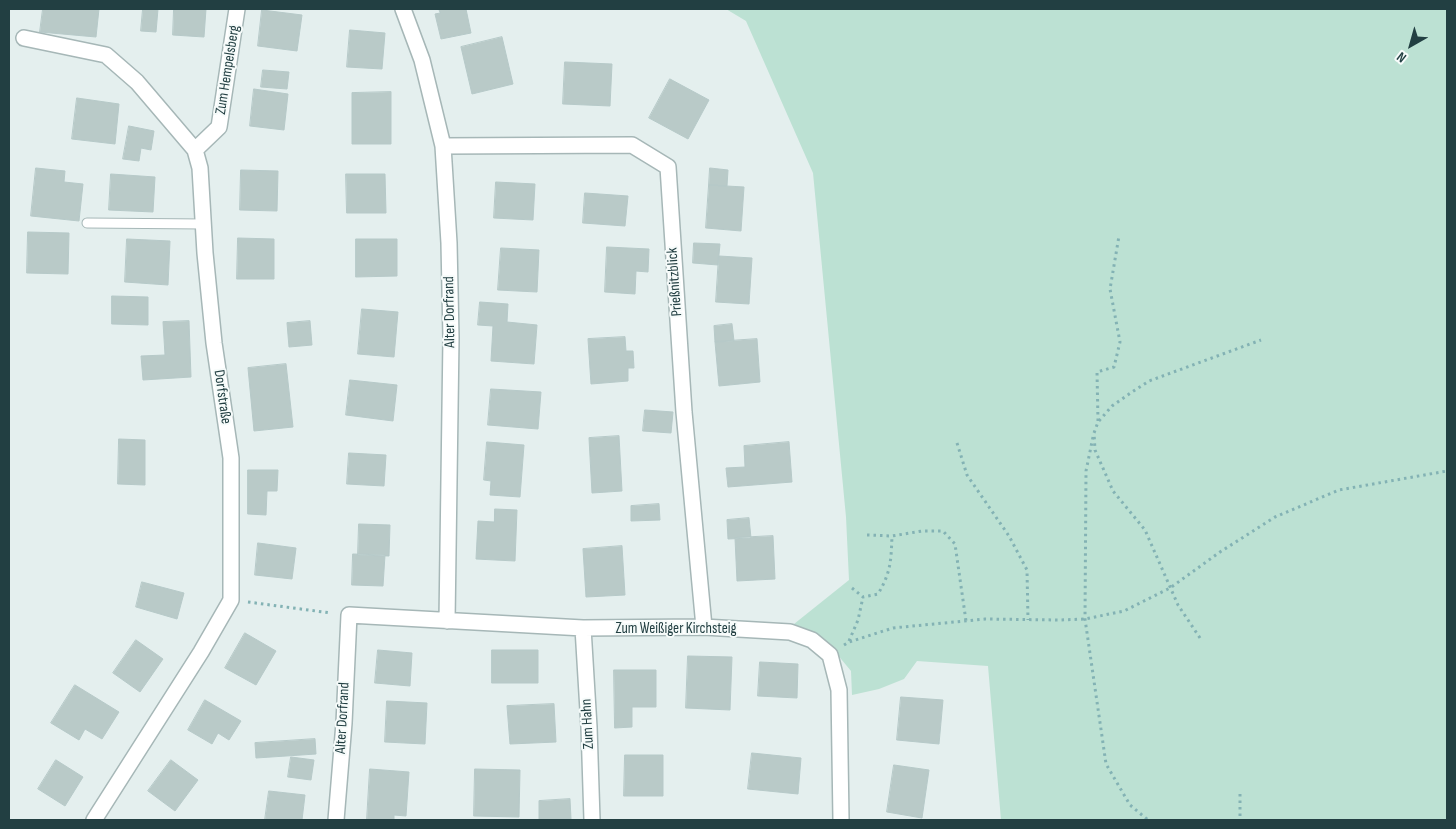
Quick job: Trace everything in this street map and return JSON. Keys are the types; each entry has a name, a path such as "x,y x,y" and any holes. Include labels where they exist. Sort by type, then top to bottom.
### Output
{"street":[{"name":"Zum Hempelsberg","path":"195,150 219,127 237,9"},
{"name":"Alter Dorfrand","path":"403,9 422,60 443,146 449,243 451,338 447,621"},
{"name":"Dorfstraße","path":"24,38 106,55 137,82 195,150 200,168 214,343 231,458 231,600 201,652 94,820"},
{"name":"Prießnitzblick","path":"443,146 632,145 668,167 684,412 704,627"},
{"name":"Alter Dorfrand","path":"336,820 344,723 349,615"},
{"name":"Zum Weißiger Kirchsteig","path":"349,615 583,628 704,627 790,632 812,640 830,655"},
{"name":"Zum Hahn","path":"583,628 592,820"},
{"path":"830,655 839,690 841,820"}],"lane":[{"path":"87,223 204,224"}],"path":[{"path":"1119,236 1110,289 1120,342 1114,367 1097,372 1098,422 1086,471 1085,619 1106,764 1130,805 1148,820"},
{"path":"1098,422 1112,406 1149,381 1261,340"},
{"path":"1094,433 1096,450 1113,491 1145,530 1178,605 1200,638"},
{"path":"957,443 967,475 1009,536 1027,570 1028,620"},
{"path":"830,655 849,642 893,628 966,621 1085,619 1124,611 1170,588 1220,552 1275,517 1339,490 1447,470"},
{"path":"867,535 892,536 943,531 955,544 966,621"},
{"path":"863,597 878,594 888,578 892,536"},
{"path":"852,588 863,597"},
{"path":"849,642 858,620 863,597"},
{"path":"231,600 349,615"},
{"path":"1240,794 1240,820"}],"green space":[{"path":"726,9 1447,9 1447,820 1001,820 988,666 917,661 904,679 879,689 852,695 851,671 827,642 794,624 849,580 846,517 813,173 746,21"}],"building":[{"path":"43,9 99,9 96,37 40,32"},
{"path":"143,9 158,9 156,32 141,31"},
{"path":"174,9 206,9 204,37 173,35"},
{"path":"439,9 466,9 471,33 441,39 435,14 440,13"},
{"path":"262,10 302,15 297,51 258,46"},
{"path":"350,30 385,33 382,69 347,67"},
{"path":"502,37 513,84 472,94 461,47"},
{"path":"565,62 612,64 610,106 563,104"},
{"path":"263,70 289,72 287,89 261,87"},
{"path":"670,79 709,100 688,139 649,118"},
{"path":"254,89 288,94 284,130 250,126"},
{"path":"391,92 391,144 352,144 352,93"},
{"path":"77,98 119,104 115,144 72,139"},
{"path":"129,126 154,131 151,150 141,148 139,161 123,159"},
{"path":"36,168 65,171 64,182 83,184 79,221 31,216"},
{"path":"710,168 728,170 727,186 709,185"},
{"path":"241,170 278,171 277,211 240,210"},
{"path":"111,174 155,177 153,212 109,210"},
{"path":"346,174 385,174 386,213 347,213"},
{"path":"496,182 535,184 533,220 494,218"},
{"path":"709,185 744,187 741,231 706,228"},
{"path":"585,193 628,196 625,226 583,223"},
{"path":"28,232 69,233 68,274 27,273"},
{"path":"238,238 274,239 274,279 237,279"},
{"path":"127,239 170,241 168,285 125,282"},
{"path":"356,239 397,239 397,276 356,277"},
{"path":"694,243 720,244 718,265 693,263"},
{"path":"607,247 649,249 648,272 636,271 635,294 605,292"},
{"path":"501,248 539,250 537,292 498,290"},
{"path":"719,256 752,258 749,304 716,302"},
{"path":"112,296 148,297 148,325 112,324"},
{"path":"480,302 508,304 507,322 537,325 534,364 491,361 493,326 478,325"},
{"path":"362,309 398,312 394,357 358,354"},
{"path":"189,321 191,377 143,380 141,356 165,355 163,322"},
{"path":"310,321 312,345 289,347 287,323"},
{"path":"732,324 734,341 715,342 714,326"},
{"path":"625,337 626,351 633,351 634,368 628,368 628,381 591,384 588,339"},
{"path":"757,339 760,382 719,386 715,342"},
{"path":"286,364 293,427 254,431 248,368"},
{"path":"350,380 397,385 393,421 346,415"},
{"path":"491,389 541,392 538,429 488,425"},
{"path":"645,410 673,412 671,433 643,431"},
{"path":"619,436 622,491 592,493 589,438"},
{"path":"119,439 145,440 145,485 118,484"},
{"path":"487,442 524,445 520,497 490,495 491,481 484,480"},
{"path":"789,442 792,482 728,487 726,468 745,467 744,446"},
{"path":"349,453 386,455 384,486 347,484"},
{"path":"248,470 278,470 277,491 267,491 266,515 248,514"},
{"path":"659,504 660,520 631,521 631,506"},
{"path":"495,509 517,510 515,561 476,559 478,521 494,522"},
{"path":"749,518 751,538 728,539 727,520"},
{"path":"359,524 390,525 389,556 358,555"},
{"path":"773,536 775,579 737,581 735,538"},
{"path":"258,543 296,548 292,579 255,575"},
{"path":"622,546 625,595 586,597 583,549"},
{"path":"353,554 385,555 383,586 352,585"},
{"path":"142,582 184,593 177,619 136,607"},
{"path":"245,633 276,651 256,685 225,668"},
{"path":"136,640 163,659 140,692 113,673"},
{"path":"378,650 412,653 410,686 375,683"},
{"path":"492,650 538,650 538,683 492,683"},
{"path":"688,656 732,657 730,710 686,708"},
{"path":"760,662 798,664 797,698 758,696"},
{"path":"614,670 656,670 656,707 632,707 632,727 615,728"},
{"path":"75,685 119,712 102,739 85,729 79,740 51,723"},
{"path":"901,697 943,700 939,744 897,740"},
{"path":"205,700 241,721 229,740 218,733 212,744 188,730"},
{"path":"387,701 427,703 425,744 385,742"},
{"path":"554,704 556,742 510,744 507,706"},
{"path":"315,739 316,754 256,758 255,743"},
{"path":"752,753 801,758 798,794 748,789"},
{"path":"625,755 663,755 663,796 624,796"},
{"path":"291,757 314,760 311,780 288,777"},
{"path":"56,760 83,777 65,806 38,789"},
{"path":"171,760 198,780 175,811 148,791"},
{"path":"894,765 929,770 922,818 887,812"},
{"path":"370,769 409,772 406,816 394,815 394,820 367,820"},
{"path":"475,769 520,770 519,817 474,816"},
{"path":"269,791 305,795 302,820 265,820"},
{"path":"570,799 571,819 539,820 539,801"}]}
